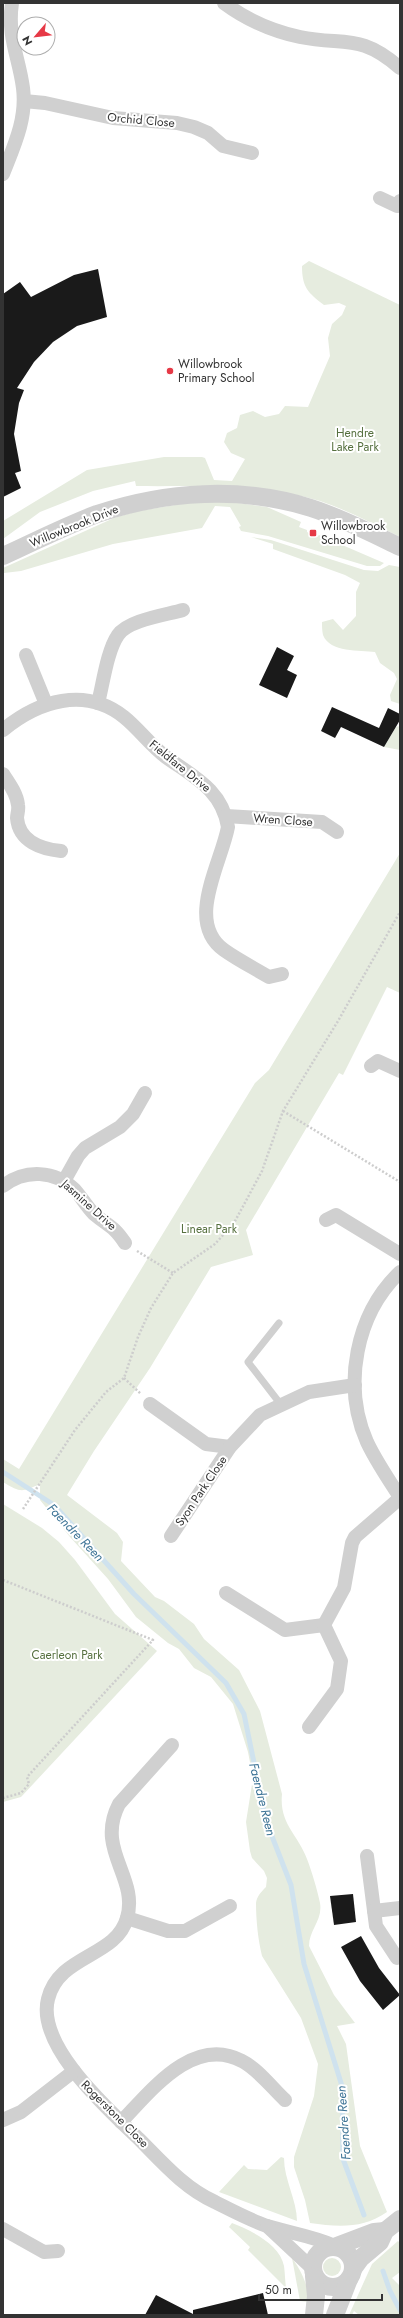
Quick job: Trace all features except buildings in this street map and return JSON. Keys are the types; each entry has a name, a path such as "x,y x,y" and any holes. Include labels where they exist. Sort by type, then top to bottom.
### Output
{"street":[{"path":"3,174 20,131 24,101 21,76 7,38 12,3"},
{"path":"224,3 238,14 280,33 301,37 347,40 364,44 380,52 400,68"},
{"name":"Orchid Close","path":"24,101 51,104 113,118 177,123 194,127 208,134 223,146 252,153"},
{"path":"380,198 397,206 400,201"},
{"name":"Willowbrook Drive","path":"3,556 89,518 122,507 168,497 209,494 259,497 294,503 328,514 400,547"},
{"path":"98,703 113,645 118,634 133,624 183,610"},
{"path":"26,655 46,704"},
{"name":"Fieldfare Drive","path":"3,730 29,711 46,704 68,700 98,703 112,709 125,718 165,757 200,779 212,791 226,816 228,827 206,904 207,926 213,939 223,950 269,977 282,974"},
{"path":"3,774 16,796 18,805 17,818 20,829 26,837 40,848 61,852"},
{"name":"Wren Close","path":"226,816 322,822 337,832"},
{"path":"371,1066 378,1061 400,1071"},
{"path":"64,1181 84,1148 120,1127 133,1114 145,1093"},
{"name":"Jasmine Drive","path":"3,1186 20,1176 33,1174 55,1177 64,1181 95,1215 116,1229 125,1243"},
{"path":"326,1220 336,1215 400,1254"},
{"path":"324,1625 344,1588 352,1543 355,1537 400,1497 367,1441 361,1425 355,1385 356,1356 364,1327 381,1294 400,1272"},
{"name":"Syon Park Close","path":"171,1536 230,1447 260,1415 283,1406 309,1392 355,1385"},
{"name":"Syon Park Close","path":"150,1404 206,1444 230,1447"},
{"path":"226,1593 285,1630 324,1625"},
{"path":"309,1727 337,1689 341,1661 324,1625"},
{"name":"Rogerstone Close","path":"172,1745 119,1804 111,1825 114,1852 129,1896 127,1918 121,1931 114,1939 68,1968 57,1978 50,1989 46,2016 50,2030 74,2071 93,2094 195,2191 267,2225 319,2239 336,2246"},
{"path":"367,1856 376,1926 397,1958"},
{"path":"127,1918 168,1931 185,1931 230,1906"},
{"path":"374,1911 400,1908"},
{"path":"121,2122 170,2073 199,2057 229,2055 244,2061 285,2100"},
{"path":"3,2120 20,2112 74,2071"},
{"path":"314,2272 322,2284 333,2287 340,2286 351,2274 361,2258 380,2242 385,2231 400,2219"},
{"name":"Rogerstone Close","path":"267,2225 314,2272"},
{"path":"3,2229 44,2252 58,2250"},
{"path":"314,2315 316,2296 314,2272 315,2256 319,2251 374,2232 385,2231"},
{"path":"335,2315 351,2274 351,2258 336,2246"}],"lane":[{"path":"279,1324 248,1362 283,1406"}],"path":[{"path":"23,1509 75,1430 106,1392 124,1378 138,1337 151,1308 172,1272 215,1244 234,1223 262,1171 283,1111 338,1021 400,912"},
{"path":"283,1111 400,1182"},
{"path":"125,1243 172,1272"},
{"path":"124,1378 150,1404"},
{"path":"3,1580 153,1640 27,1778 29,1784 21,1793 3,1798"}],"green space":[{"name":"Hendre Lake Park","path":"309,261 400,305 400,537 340,509 320,501 297,495 251,488 136,486 135,481 93,491 40,512 3,539 3,521 87,470 164,457 202,457 205,458 214,480 232,481 245,459 231,453 224,442 227,433 237,428 240,415 253,411 265,417 279,414 285,406 308,407 330,356 328,338 332,324 342,315 346,306 339,303 324,305 310,293 303,279 302,273 302,266"},
{"path":"200,501 231,502 267,507 301,522 299,527 307,530 307,532 317,537 319,535 384,563 380,566 367,566 268,536 241,531 239,527 241,526 230,507 215,506 202,528 113,544 21,571 4,573 3,568 114,518 138,511"},
{"path":"251,537 271,540 364,570 378,571 389,565 400,567 400,704 391,701 390,695 397,679 394,673 380,663 375,652 346,650 339,648 327,641 323,635 322,622 333,619 343,630 356,616 356,592 360,583 345,575 273,549 273,544"},
{"path":"400,726 400,750 384,747 396,727"},
{"name":"Linear Park","path":"400,853 400,993 387,987 343,1075 339,1073 246,1230 253,1255 211,1267 150,1368 94,1451 67,1495 117,1533 123,1542 121,1561 155,1597 164,1601 194,1624 204,1639 239,1670 260,1711 282,1794 283,1813 307,1859 320,1903 320,1915 311,1935 309,1946 334,1995 355,2023 337,2026 346,2044 360,2146 387,2212 378,2218 359,2224 340,2226 310,2223 305,2200 294,2167 294,2157 314,2096 318,2064 301,2018 262,1956 259,1943 256,1903 258,1896 266,1887 267,1878 264,1871 252,1858 250,1851 246,1822 253,1778 248,1752 233,1704 211,1677 194,1668 179,1649 168,1643 136,1617 108,1579 70,1537 40,1500 40,1484 29,1489 18,1490 3,1482 3,1459 19,1469 255,1083 269,1070"},
{"name":"Caerleon Park","path":"3,1504 42,1528 59,1542 75,1560 115,1614 157,1651 21,1797 3,1802"},
{"path":"281,2157 284,2158 286,2174 295,2205 297,2221 219,2192 244,2165 248,2169 267,2170"},
{"path":"232,2223 255,2234 277,2251 284,2266 286,2288 248,2250 250,2247 229,2227"},
{"path":"398,2241 400,2243 400,2272 392,2278 400,2286 400,2315 359,2315 354,2311 352,2315 349,2315 372,2264"},
{"path":"292,2258 304,2279 309,2302 300,2301"},
{"path":"332,2258 338,2261 341,2267 338,2273 332,2276 326,2273 323,2267 326,2261"}],"waterway":[{"name":"Faendre Reen","path":"3,1472 54,1505 134,1594 226,1683 244,1714 266,1821 291,1885 304,1964 342,2086 343,2159 364,2215"},
{"name":"Faendre Reen","path":"383,2271 390,2291 400,2310"}],"place":[{"name":"Willowbrook Primary School","path":"170,371"},
{"name":"Willowbrook School","path":"313,533"}]}
